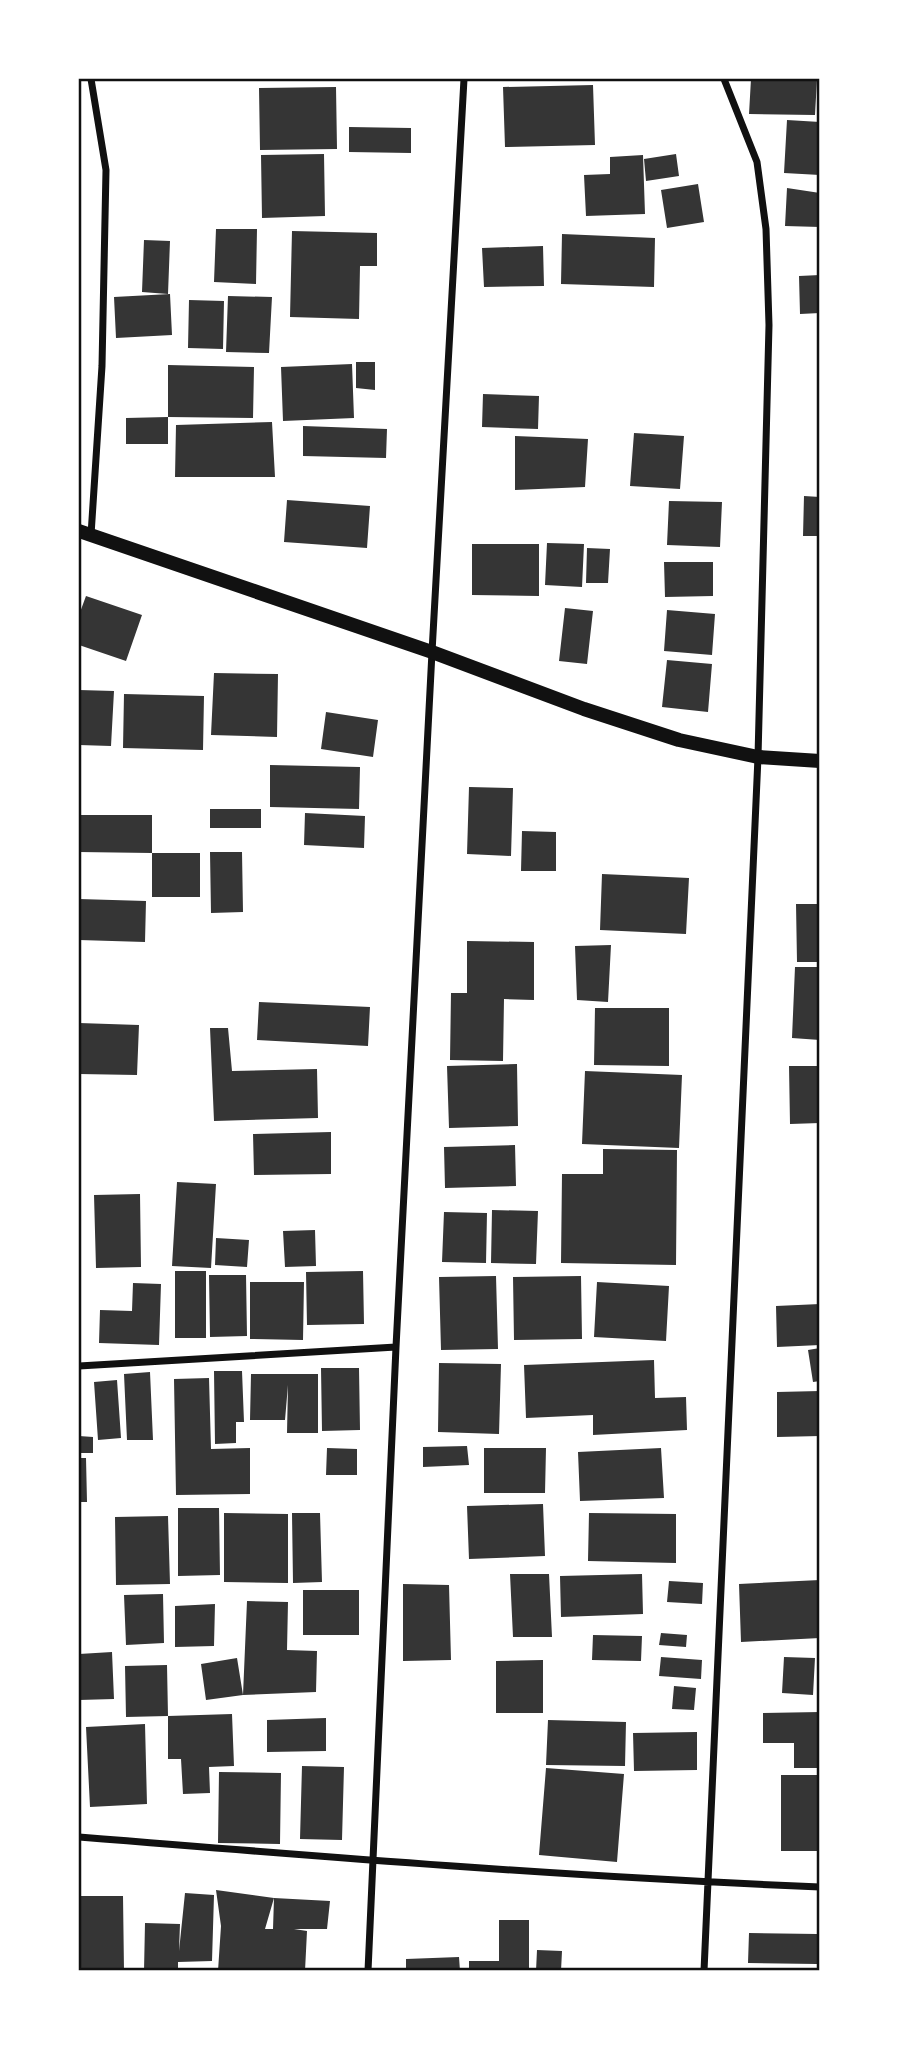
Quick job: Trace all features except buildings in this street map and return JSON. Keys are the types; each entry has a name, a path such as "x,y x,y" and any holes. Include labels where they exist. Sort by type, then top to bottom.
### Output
{"main road":[{"path":"85,533 679,740 758,757 820,761"}],"street":[{"path":"85,533 102,366 106,170 91,79"},
{"path":"368,1971 396,1347 464,79"},
{"path":"704,1971 758,757 769,325 766,229 757,162 724,79"},
{"path":"79,1366 396,1347"},
{"path":"79,1837 374,1861 708,1882 820,1886"}]}
